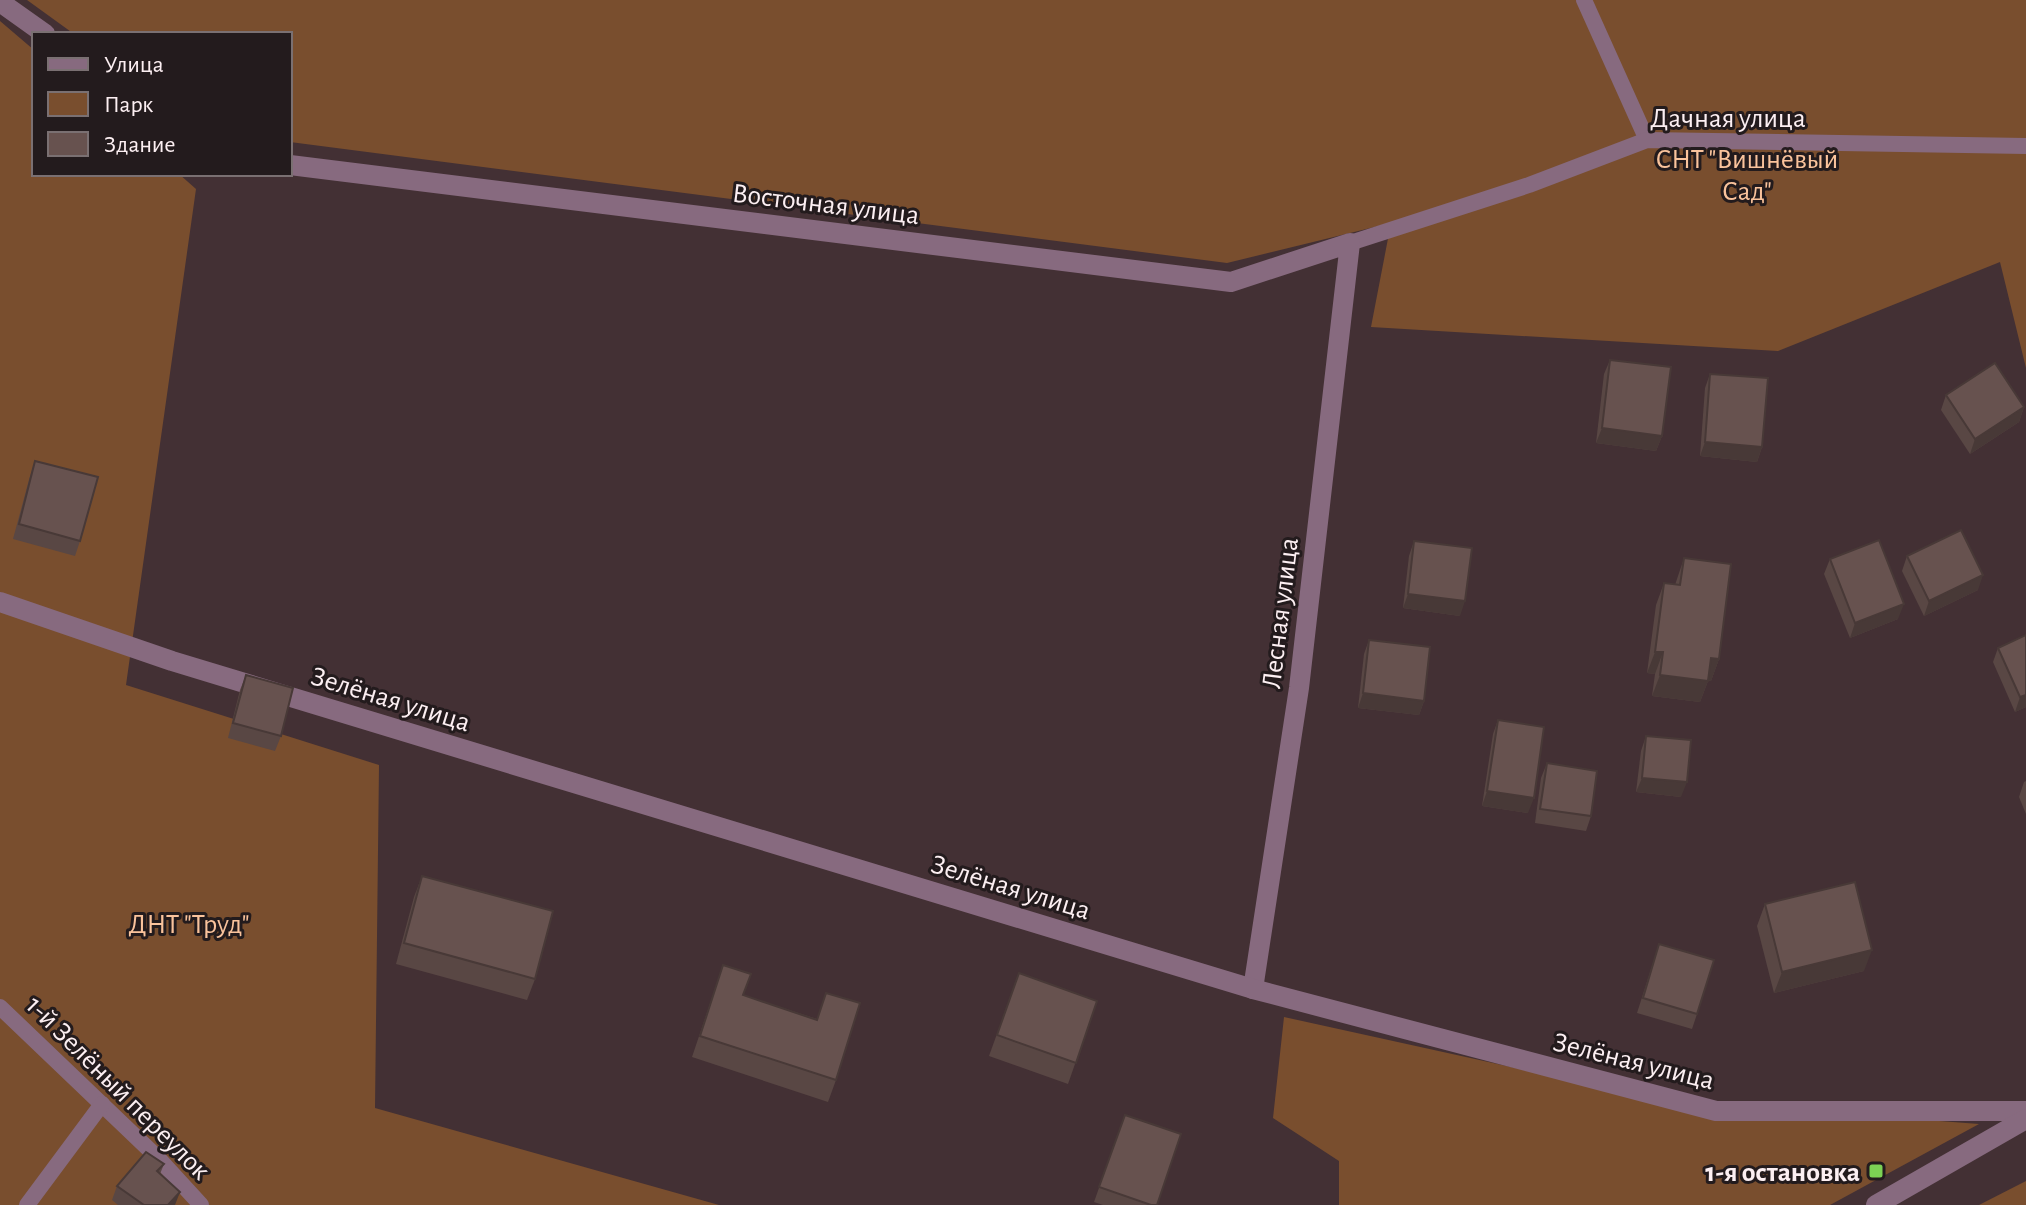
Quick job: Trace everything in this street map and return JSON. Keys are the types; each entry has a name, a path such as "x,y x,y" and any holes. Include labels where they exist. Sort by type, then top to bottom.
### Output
{"street":[{"path":"0,2 42,32"},
{"name":"Восточная улица","path":"292,165 1231,282 1350,243"},
{"name":"Лесная улица","path":"1253,989 1299,688 1350,243"},
{"name":"Зелёная улица","path":"0,602 172,661 1253,989 1716,1111 2026,1111"},
{"path":"1876,1205 2026,1119"}],"lane":[{"path":"1584,0 1647,140"},
{"name":"Дачная улица","path":"1350,243 1529,185 1647,140 2026,146"},
{"name":"1-й Зелёный переулок","path":"0,1007 102,1104 201,1205"},
{"path":"27,1205 102,1104"}],"green space":[{"name":"СНТ \"Вишнёвый Сад\"","path":"27,0 2026,0 2026,368 2000,262 1778,351 1371,327 1391,223 1227,263 292,142 292,32 71,32"},
{"name":"ДНТ \"Труд\"","path":"0,21 32,48 32,176 181,176 196,189 126,685 379,765 375,1108 719,1205 0,1205"},
{"path":"1284,1017 1661,1100 1979,1124 1830,1205 1339,1205 1339,1161 1273,1118"},
{"path":"2026,1181 2026,1205 1979,1205"}],"building":[{"path":"1610,360 1671,367 1662,436 1602,428"},
{"path":"1995,363 2024,407 1975,439 1946,395"},
{"path":"1710,374 1768,378 1762,447 1705,442"},
{"path":"35,461 98,477 80,541 19,524"},
{"path":"1961,530 1983,575 1929,601 1907,556"},
{"path":"1879,540 1904,604 1855,623 1830,559"},
{"path":"1414,541 1472,548 1465,601 1408,594"},
{"path":"1684,558 1731,564 1719,659 1711,658 1708,681 1660,675 1663,652 1655,652 1664,583 1680,585"},
{"path":"2026,635 2026,695 2020,697 1998,648"},
{"path":"1369,640 1430,647 1424,701 1363,693"},
{"path":"246,675 293,688 281,736 233,723"},
{"path":"1498,720 1544,727 1534,798 1487,791"},
{"path":"1646,736 1691,740 1687,782 1642,778"},
{"path":"1547,763 1597,771 1591,816 1540,809"},
{"path":"422,876 553,911 535,979 404,943"},
{"path":"1855,882 1872,950 1782,972 1765,904"},
{"path":"1659,944 1714,960 1697,1014 1643,998"},
{"path":"723,965 751,974 743,995 817,1020 826,993 860,1003 836,1080 700,1036"},
{"path":"1019,973 1097,1001 1076,1063 997,1035"},
{"path":"1125,1115 1181,1134 1157,1205 1099,1187"},
{"path":"146,1152 164,1164 157,1171 180,1192 168,1205 144,1205 117,1186"}],"place":[{"name":"1-я остановка","path":"1876,1171"}]}
